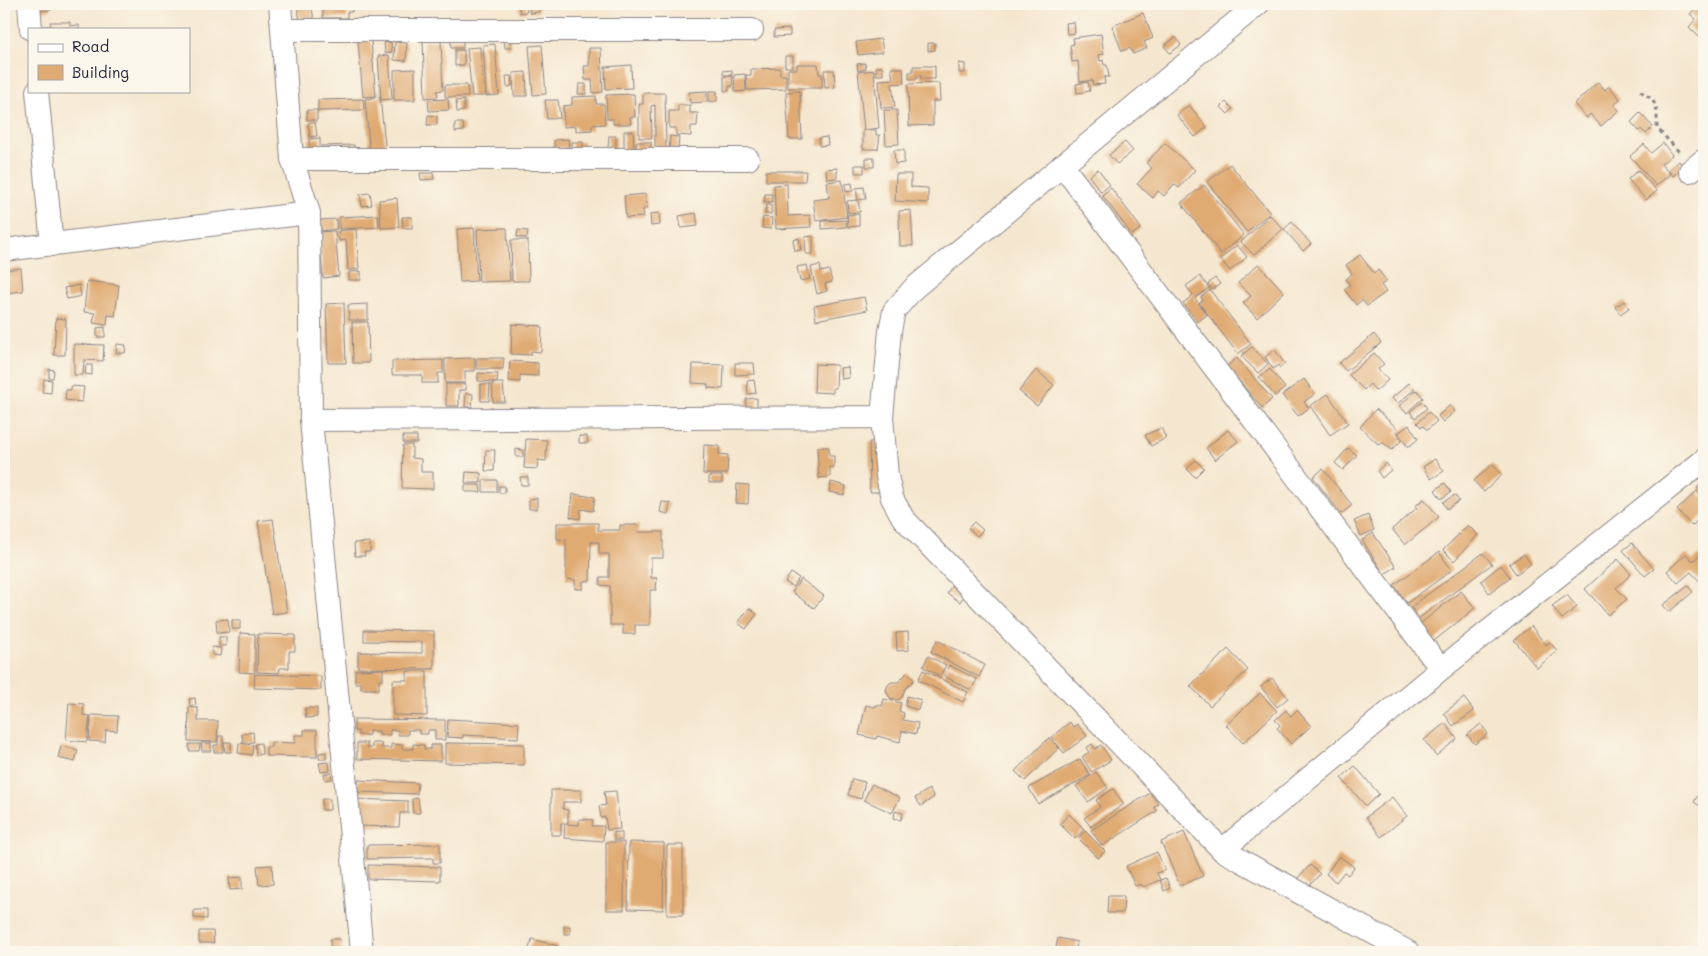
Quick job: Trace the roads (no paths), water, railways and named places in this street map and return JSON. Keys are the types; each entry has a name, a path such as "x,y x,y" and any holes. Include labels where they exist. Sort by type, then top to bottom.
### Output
{"street":[{"path":"29,4 31,28"},
{"path":"280,4 292,159 309,213 311,420 362,952"},
{"path":"1258,4 914,288 894,311 890,331 882,416 887,476 892,498 903,518 1222,850 1408,952"},
{"path":"282,30 752,30"},
{"path":"37,92 52,245"},
{"path":"292,159 748,159"},
{"path":"1062,165 1441,669"},
{"path":"4,250 309,213"},
{"path":"311,420 882,416"},
{"path":"1222,850 1441,669 1704,460"}]}
